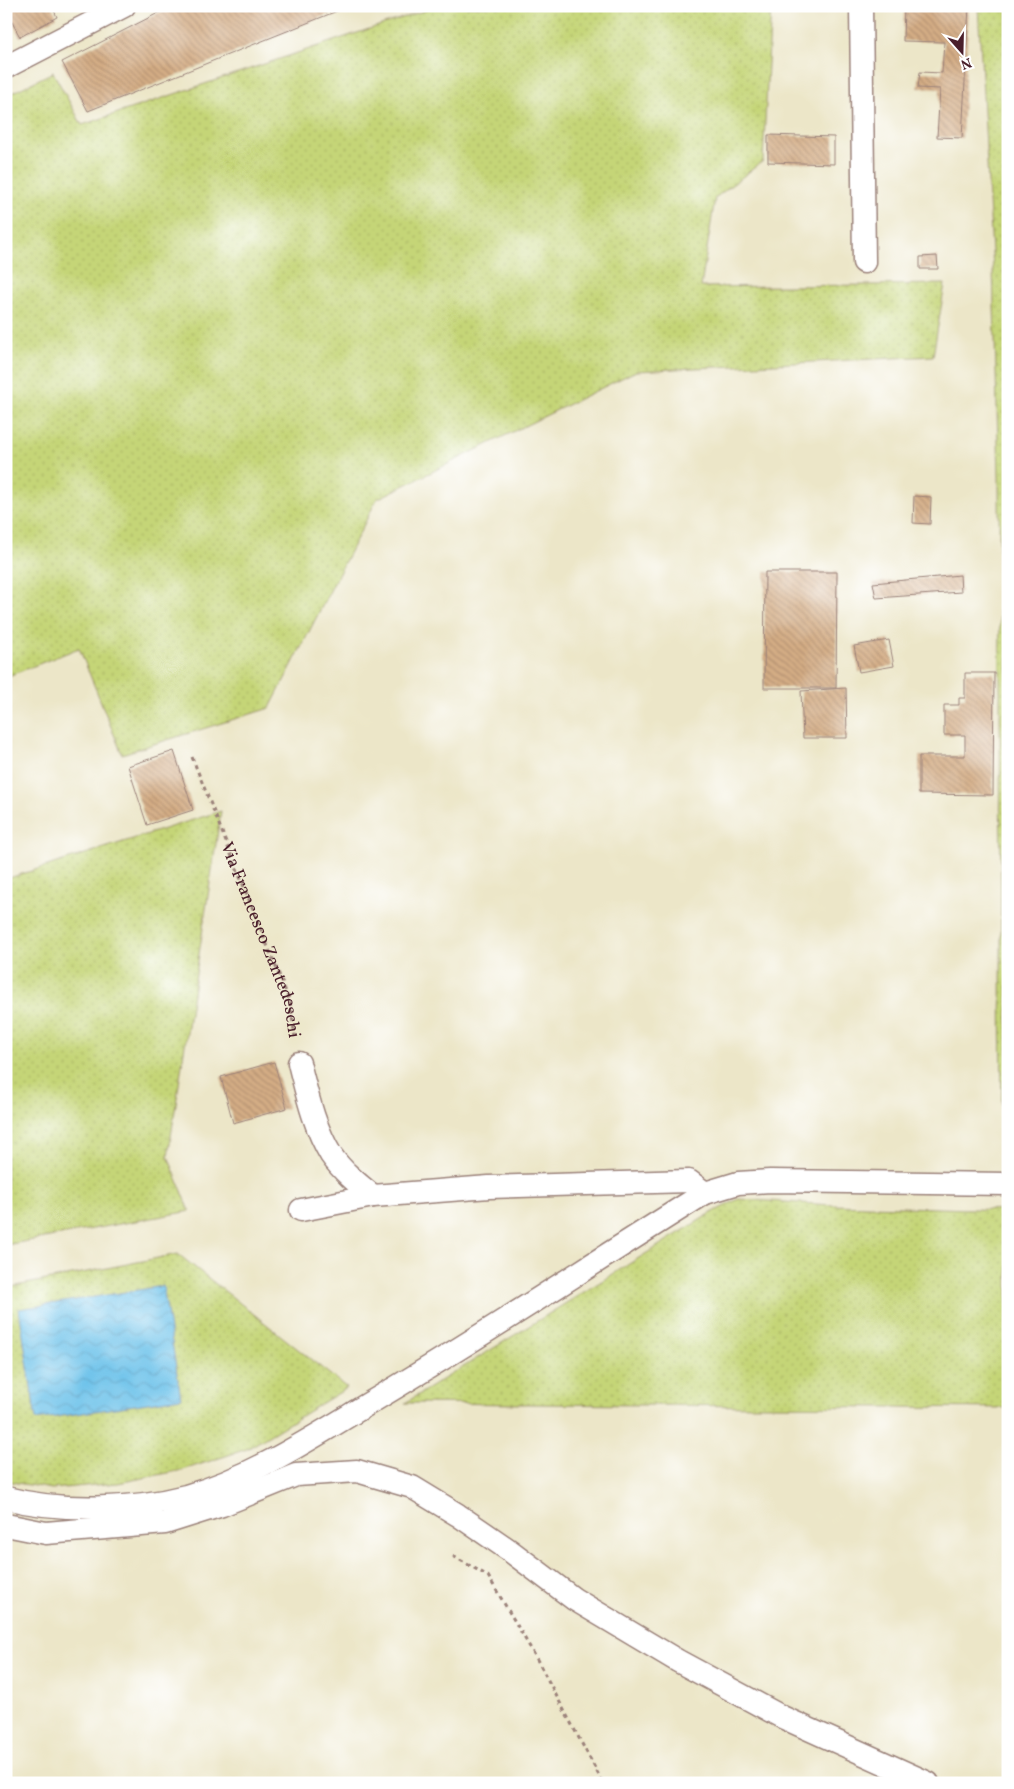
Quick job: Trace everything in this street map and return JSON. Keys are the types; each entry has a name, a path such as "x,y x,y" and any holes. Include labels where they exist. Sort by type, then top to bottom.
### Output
{"street":[{"path":"6,67 124,6"},
{"path":"860,6 864,262"},
{"name":"Via Francesco Zantedeschi","path":"299,1063 311,1108 332,1156 349,1177 372,1196"},
{"path":"301,1210 372,1196 489,1187 690,1181 705,1193"},
{"path":"6,1498 77,1508 137,1505 185,1496 232,1480 271,1461 402,1384 705,1193 738,1183 770,1181 1008,1184"},
{"path":"6,1525 46,1533 165,1523 222,1505 296,1475 357,1471 412,1487 458,1515 509,1550 574,1599 678,1661 782,1717 928,1783"}],"path":[{"name":"Via Francesco Zantedeschi","path":"192,757 290,1002 299,1063"},
{"path":"453,1556 488,1576 534,1654 603,1783"}],"green space":[{"path":"438,6 771,6 763,161 715,198 701,287 945,284 933,356 636,371 377,499 270,708 122,754 79,648 6,677 6,96 53,72 82,125"},
{"path":"978,6 1008,6 1008,1168 1002,1168 999,477 993,270"},
{"path":"221,811 168,1156 190,1211 6,1245 6,879"},
{"path":"738,1199 832,1205 1008,1210 1008,1408 405,1403 708,1215"},
{"path":"178,1254 347,1388 247,1449 183,1470 118,1483 52,1489 6,1481 6,1288"}],"water":[{"path":"163,1286 181,1398 36,1420 19,1309"}],"building":[{"path":"6,6 52,6 57,17 20,37 6,11"},
{"path":"172,6 347,7 88,111 62,62"},
{"path":"904,6 969,6 962,138 937,137 940,89 918,88 920,72 942,73 944,42 903,41"},
{"path":"768,135 834,137 834,164 768,162"},
{"path":"937,256 938,269 920,269 920,257"},
{"path":"914,496 931,497 930,524 913,523"},
{"path":"765,572 837,572 836,688 764,688"},
{"path":"960,575 961,592 876,598 873,583"},
{"path":"889,640 894,666 859,672 854,646"},
{"path":"965,673 994,673 993,795 919,794 919,756 965,756 965,735 944,735 944,705 959,705 959,698 965,698"},
{"path":"846,688 847,738 803,738 801,691"},
{"path":"174,751 193,810 147,825 128,766"},
{"path":"274,1062 287,1108 233,1123 221,1077"}]}
